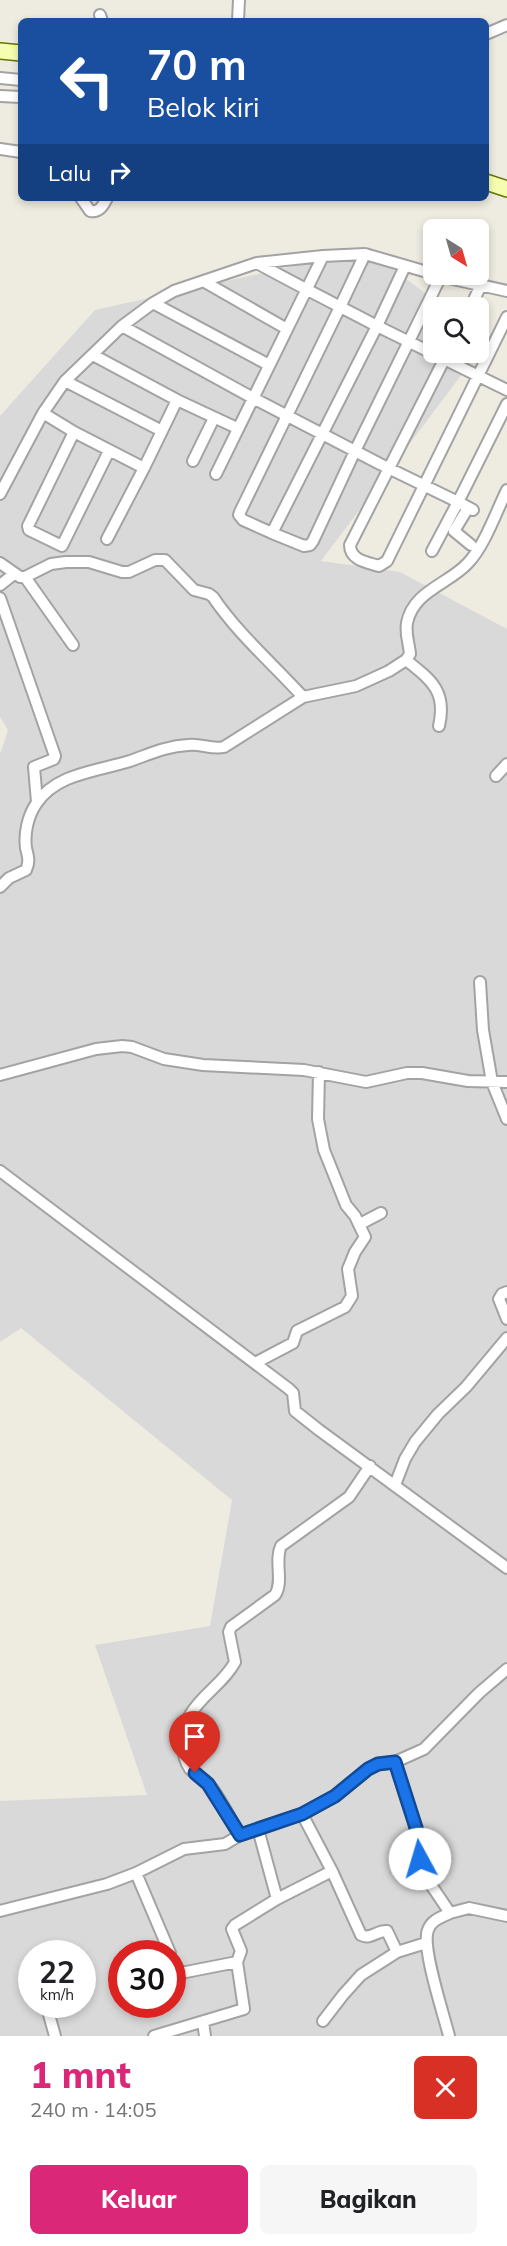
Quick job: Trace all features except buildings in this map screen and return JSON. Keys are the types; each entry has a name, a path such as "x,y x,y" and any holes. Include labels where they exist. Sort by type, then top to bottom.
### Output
{"main road":[{"path":"0,51 18,53"},
{"path":"489,183 507,189"}],"street":[{"path":"238,18 239,0"},
{"path":"489,33 507,25"},
{"path":"0,78 18,80"},
{"path":"0,96 18,97"},
{"path":"0,148 18,151"},
{"path":"83,201 93,212 103,206 106,201"},
{"path":"365,254 289,416 239,515 243,520 304,546 310,545 408,343 432,285"},
{"path":"1,487 43,413 65,381 122,326 174,291 257,263 323,256 365,254 423,271"},
{"path":"216,474 323,256"},
{"path":"257,263 408,343 423,348"},
{"path":"272,533 405,266"},
{"path":"203,281 287,329"},
{"path":"476,297 482,285 507,291"},
{"path":"153,303 269,365"},
{"path":"442,363 350,545 350,553 354,558 378,566 387,561 507,316"},
{"path":"122,326 253,398 471,509 454,531 471,545"},
{"path":"93,355 177,400 237,428"},
{"path":"457,363 477,376 507,390"},
{"path":"65,381 162,431"},
{"path":"107,539 177,400"},
{"path":"432,551 507,404"},
{"path":"43,413 74,432 144,468"},
{"path":"193,461 214,418"},
{"path":"74,432 28,526 29,531 62,546 109,451"},
{"path":"0,887 9,878 26,870 28,866 26,840 28,822 37,802 58,784 77,775 129,761 161,749 190,744 217,749 224,747 303,697 356,686 406,660 410,654 406,636 407,622 411,612 423,596 468,563 478,549 507,490"},
{"path":"0,585 51,564 89,562 129,572 154,560 165,560 194,590 213,597 237,629 303,697"},
{"path":"0,563 20,575 74,645"},
{"path":"0,598 55,756 54,759 34,767 37,802"},
{"path":"406,660 425,675 440,696 442,713 439,726"},
{"path":"496,776 507,764"},
{"path":"480,982 483,1030 492,1082 507,1119"},
{"path":"0,1076 96,1049 122,1046 132,1047 164,1059 203,1065 319,1072 366,1082 407,1073 507,1082"},
{"path":"255,1363 293,1342 297,1331 345,1307 352,1296 348,1269 365,1237 360,1224 346,1205 324,1150 318,1119 319,1072"},
{"path":"0,1170 289,1389 292,1393 295,1411 507,1568"},
{"path":"360,1224 381,1213"},
{"path":"507,1292 499,1299 507,1319"},
{"path":"395,1485 415,1442 507,1338"},
{"path":"240,1835 208,1784 186,1761 183,1731 188,1716 223,1680 235,1662 229,1632 231,1627 275,1595 278,1590 277,1555 281,1546 349,1497 370,1466"},
{"path":"0,1911 107,1884 136,1874 184,1849 225,1844 240,1835 302,1814 335,1796 368,1769 378,1764 395,1762 424,1749 478,1693 507,1670"},
{"path":"395,1762 419,1837 419,1867 450,1913"},
{"path":"302,1814 332,1871 361,1935 369,1937 384,1930 387,1931 398,1952"},
{"path":"258,1829 277,1899"},
{"path":"154,2036 244,2009 237,1962 241,1951 232,1929 235,1924 277,1899 332,1871"},
{"path":"136,1874 164,1940"},
{"path":"449,2036 426,1944 429,1927 450,1913 469,1908 507,1916"},
{"path":"323,2021 361,1975 398,1952 426,1944"},
{"path":"186,1972 237,1962"},
{"path":"50,2018 55,2036"},
{"path":"203,2022 205,2036"}],"shaded area":[{"path":"367,250 430,297 423,297 423,363 470,363 321,561 400,572 507,629 507,2036 0,2036 0,1801 147,1795 95,1645 210,1626 232,1500 21,1328 0,1342 0,754 8,730 0,717 0,416 95,310"}],"route":[{"path":"195,1773 208,1784 240,1835 302,1814 335,1796 368,1769 378,1764 395,1762 419,1837 420,1859"}]}
